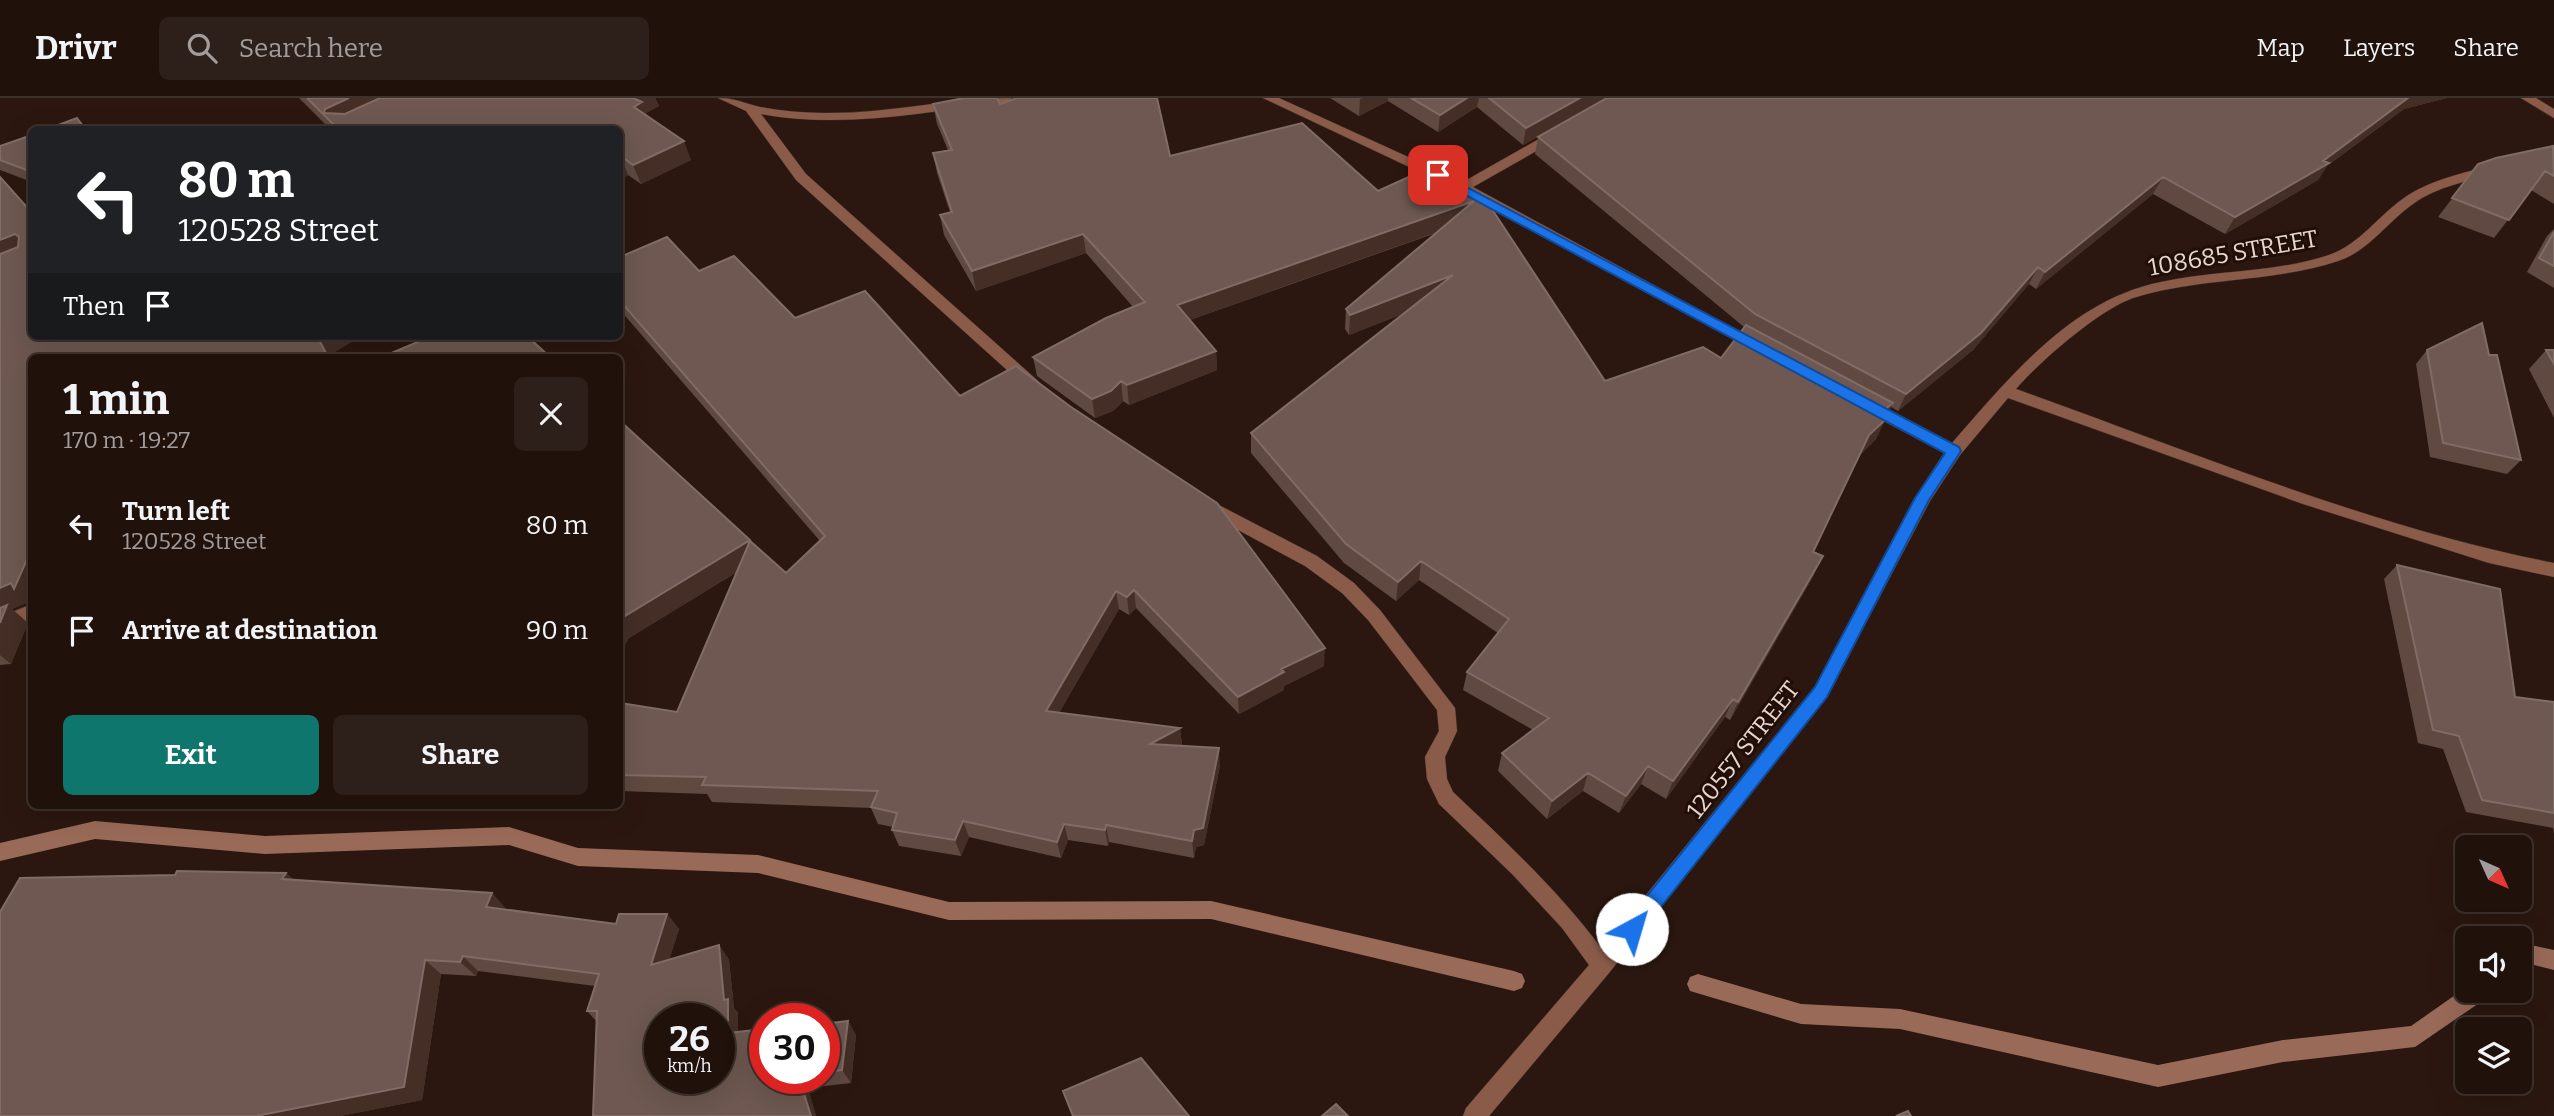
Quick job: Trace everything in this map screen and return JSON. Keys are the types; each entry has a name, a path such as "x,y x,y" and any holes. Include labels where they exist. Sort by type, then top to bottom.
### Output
{"street":[{"path":"724,98 752,111 785,115 852,115 1006,98"},
{"path":"1269,98 1463,187 1775,355"},
{"path":"2527,98 2554,114"},
{"path":"752,111 801,177 1042,393"},
{"path":"1463,187 1572,125"},
{"name":"108685 STREET","path":"1954,451 2005,391 2081,322 2125,296 2162,286 2289,269 2334,258 2357,247 2408,201 2429,189 2504,166"},
{"path":"2005,391 2309,500 2488,557 2554,570"},
{"path":"1856,400 1954,451"},
{"name":"120557 STREET","path":"1474,1116 1602,966 1821,692 1923,498 1954,451"},
{"path":"1196,498 1311,561 1348,588 1374,615 1446,708 1448,731 1435,757 1437,779 1446,798 1569,920 1602,966"},
{"path":"0,625 28,613"}],"building":[{"path":"307,98 349,98 325,109 324,113 345,114 380,98 633,98 642,102 634,107 684,141 633,165 623,158 623,126 335,126"},
{"path":"964,98 997,98 1000,104 1017,98 1157,98 1170,156 1302,123 1378,191 1433,166 1479,197 1482,194 1605,381 1703,347 1721,358 1746,325 1893,403 1877,416 1885,420 1869,435 1813,552 1823,556 1738,702 1733,699 1673,781 1648,766 1626,796 1588,773 1552,801 1502,753 1549,718 1467,672 1509,619 1421,561 1398,582 1346,544 1251,433 1453,275 1350,315 1346,309 1474,201 1177,305 1216,351 1127,385 1121,381 1111,391 1092,399 1033,357 1106,318 1145,302 1083,234 972,271 940,215 952,212 933,153 952,150 933,104"},
{"path":"1411,98 1467,98 1440,115"},
{"path":"1489,98 1580,98 1526,128"},
{"path":"1607,98 2408,98 2323,161 2329,163 2235,217 2163,177 2045,272 2038,267 1981,333 1906,394 1755,314 1538,137"},
{"path":"77,118 83,126 56,126"},
{"path":"28,136 28,170 0,160 0,146"},
{"path":"2553,146 2554,176 2545,171 2509,220 2452,198 2478,164"},
{"path":"0,177 28,208 28,340 319,340 326,354 28,354 28,557 14,589 11,583 0,588 0,254 18,247 19,237 15,234 0,240"},
{"path":"2554,232 2554,266 2539,258"},
{"path":"667,237 699,271 734,256 795,318 865,291 960,396 1016,366 1071,407 1217,503 1325,648 1281,669 1284,672 1238,697 1134,590 1127,597 1116,591 1046,711 1180,728 1150,744 1219,748 1203,828 1194,830 1192,841 1106,825 1105,830 1064,824 1057,842 963,821 955,840 892,830 897,813 871,807 878,791 702,785 706,777 623,775 623,703 677,712 750,541 786,573 825,536 623,304 623,256"},
{"path":"2482,323 2489,355 2497,355 2521,460 2443,443 2427,350"},
{"path":"422,340 531,340 547,354 389,354"},
{"path":"2546,350 2554,350 2554,364"},
{"path":"623,424 750,540 623,617"},
{"path":"2397,565 2500,589 2515,697 2554,702 2554,813 2482,800 2459,736 2433,730"},
{"path":"7,605 0,623 0,608"},
{"path":"177,871 286,873 282,879 492,893 486,907 616,924 619,914 667,914 651,965 719,945 724,1000 728,999 728,1003 644,1003 644,1094 735,1094 735,1032 749,1031 749,1094 804,1094 811,1116 593,1116 597,1011 587,1011 599,974 463,956 460,962 425,960 404,1087 256,1116 0,1116 0,912 20,878 175,875"},
{"path":"848,1021 840,1070 840,1022"},
{"path":"1141,1058 1189,1116 1073,1116 1063,1091"},
{"path":"1336,1104 1348,1116 1322,1116"},
{"path":"1908,1111 1911,1116 1896,1116"}],"waterway":[{"path":"0,852 95,830 265,845 509,836 578,857 758,864 949,911 1211,910 1514,981"},
{"path":"2532,955 2554,960"},
{"path":"1698,984 1801,1014 1900,1019 2158,1076 2283,1051 2415,1036 2462,1003"}],"route":[{"path":"1438,175 1954,451 1923,498 1882,573 1843,655 1821,692 1632,929"}]}
